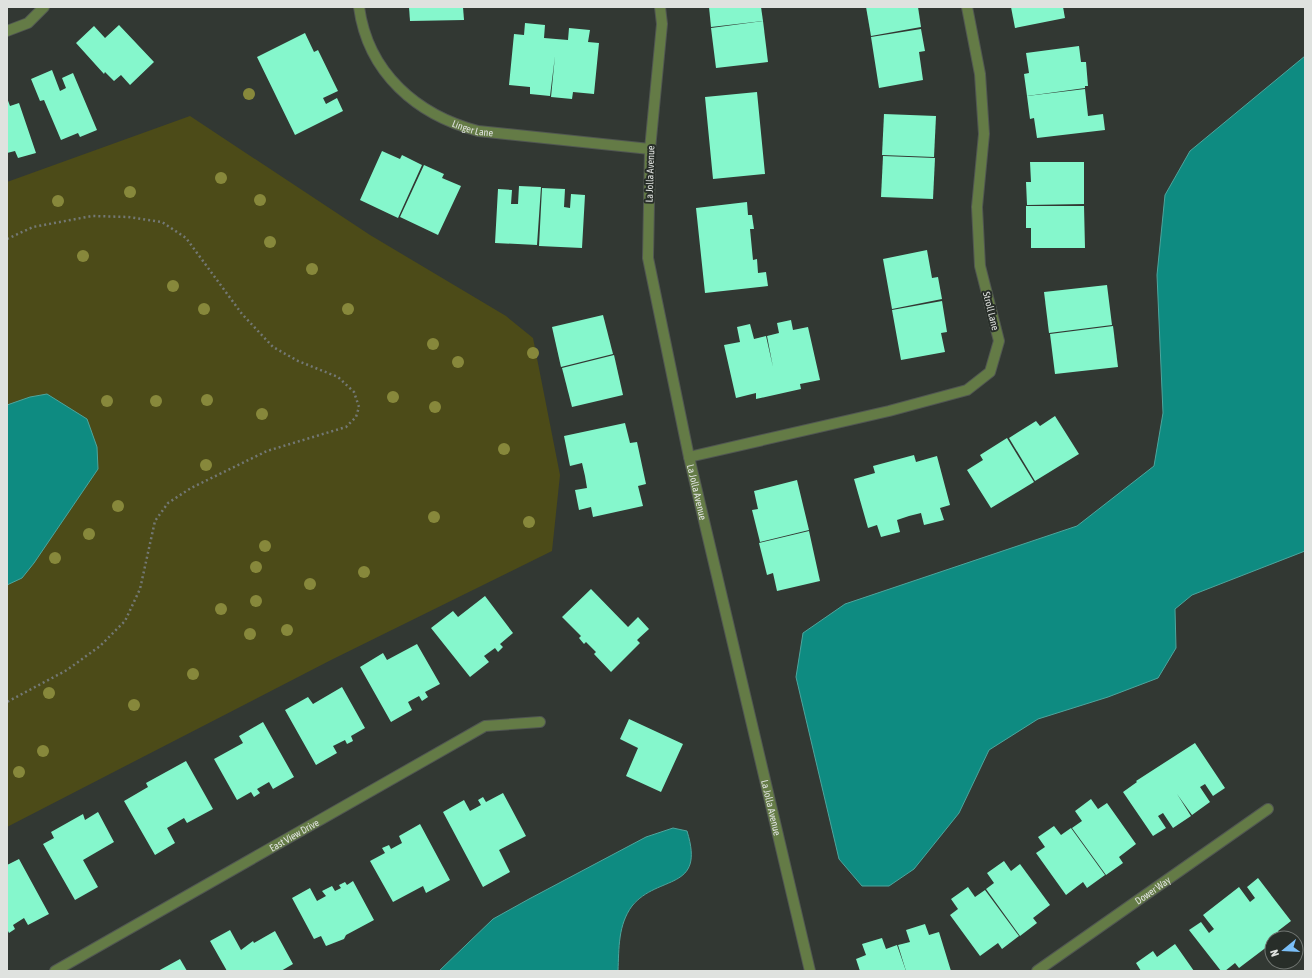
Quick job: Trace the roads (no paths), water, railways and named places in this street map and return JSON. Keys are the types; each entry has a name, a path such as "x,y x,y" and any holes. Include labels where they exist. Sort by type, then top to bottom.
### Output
{"street":[{"path":"7,31 28,24 44,7"},
{"name":"Linger Lane","path":"359,7 365,35 382,67 408,97 438,117 456,125 478,131 650,149"},
{"name":"La Jolla Avenue","path":"660,7 662,24 650,149 648,258 689,457 810,971"},
{"name":"Stroll Lane","path":"689,457 889,411 967,390 990,372 999,341 980,266 977,207 984,134 980,74 967,7"},
{"name":"East View Drive","path":"55,971 485,726 540,722"},
{"name":"Dower Way","path":"1037,971 1268,809"}],"water":[{"path":"1305,56 1305,551 1192,595 1175,609 1176,648 1158,678 1108,697 1038,719 989,750 959,813 914,869 889,886 862,886 839,859 796,677 803,633 845,604 1077,526 1154,466 1163,413 1157,275 1165,195 1190,151"},
{"path":"47,394 87,419 97,447 98,469 34,563 22,578 7,585 7,405 30,397"},
{"path":"673,828 687,831 691,850 690,864 685,873 643,896 627,913 620,937 618,971 439,971 493,919 646,837"}]}
